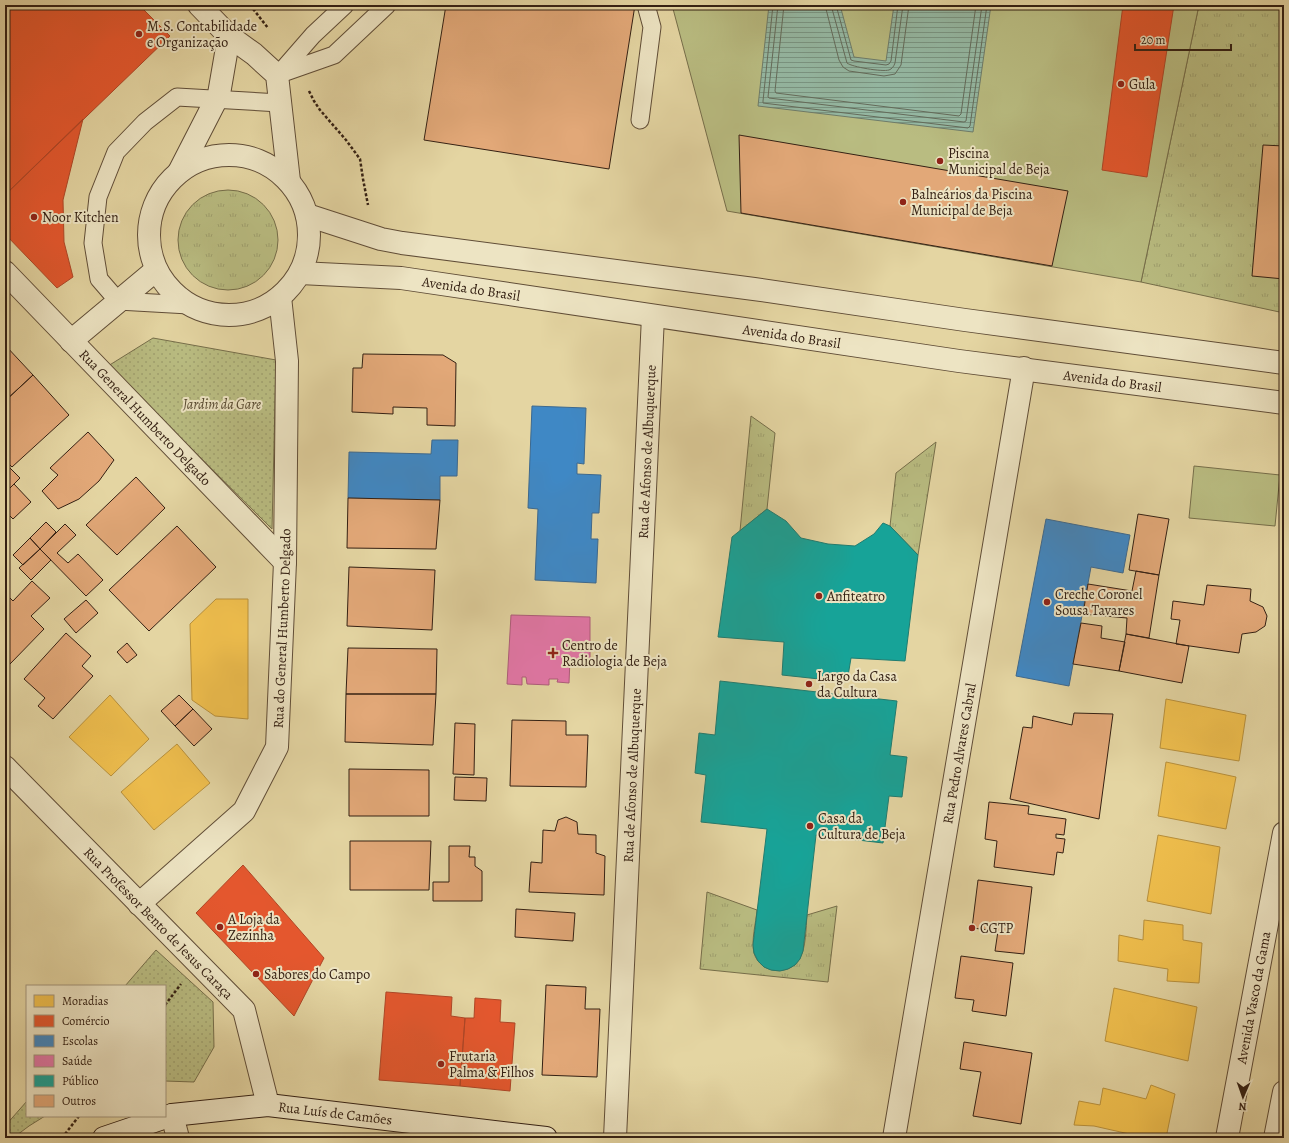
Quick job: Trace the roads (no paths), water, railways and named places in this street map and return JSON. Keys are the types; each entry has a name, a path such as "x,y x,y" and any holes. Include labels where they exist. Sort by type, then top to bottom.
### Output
{"street":[{"path":"199,5 229,36 254,54 277,75 289,181"},
{"path":"179,172 219,94 229,36"},
{"path":"223,154 248,156 270,166 289,181 300,196 307,215 309,234 307,254 300,273 291,286 280,297 259,310 235,315 211,313 189,305 170,290 156,270 149,250 148,228 153,206 163,187 179,172 200,160 223,154"},
{"path":"307,215 402,243 754,289 973,321 1284,363"},
{"path":"71,341 156,270"},
{"name":"Rua General Humberto Delgado","path":"5,272 285,562"},
{"name":"Avenida do Brasil","path":"300,273 402,278 959,360 1284,403"},
{"name":"Rua do General Humberto Delgado","path":"139,904 244,811 277,747 285,562 287,361 280,297"},
{"name":"Rua de Afonso de Albuquerque","path":"615,1138 653,316"},
{"name":"Rua Pedro Alvares Cabral","path":"894,1138 1024,368"},
{"name":"Rua Professor Bento de Jesus Caraça","path":"5,767 244,1010 268,1105"},
{"name":"Avenida Vasco da Gama","path":"1227,1138 1284,833"},
{"path":"1275,1138 1284,1092"},
{"name":"Rua Luís de Camões","path":"104,1138 172,1115 268,1105 546,1138"},
{"path":"172,1115 178,1138"}],"lane":[{"path":"295,63 313,35 345,5"},
{"path":"277,75 295,63 334,55 387,5"},
{"path":"640,120 652,27 646,5"},
{"path":"189,305 118,301 99,278 93,243 98,197 116,152 145,122 178,97 280,103"}],"water":[{"path":"769,5 840,5 854,57 886,61 894,5 991,5 973,132 758,106"}],"place":[{"name":"M.S. Contabilidade e Organização","path":"139,34"},
{"name":"Gula","path":"1121,84"},
{"name":"Piscina Municipal de Beja","path":"940,161"},
{"name":"Balneários da Piscina Municipal de Beja","path":"903,202"},
{"name":"Noor Kitchen","path":"34,217"},
{"name":"Anfiteatro","path":"819,596"},
{"name":"Creche Coronel Sousa Tavares","path":"1047,602"},
{"name":"Centro de Radiologia de Beja","path":"553,653"},
{"name":"Largo da Casa da Cultura","path":"809,684"},
{"name":"Casa da Cultura de Beja","path":"810,826"},
{"name":"A Loja da Zezinha","path":"220,927"},
{"name":"CGTP","path":"972,928"},
{"name":"Sabores do Campo","path":"256,974"},
{"name":"Frutaria Palma & Filhos","path":"441,1064"}],"park label":[{"name":"Jardim da Gare","path":"222,404"}]}
